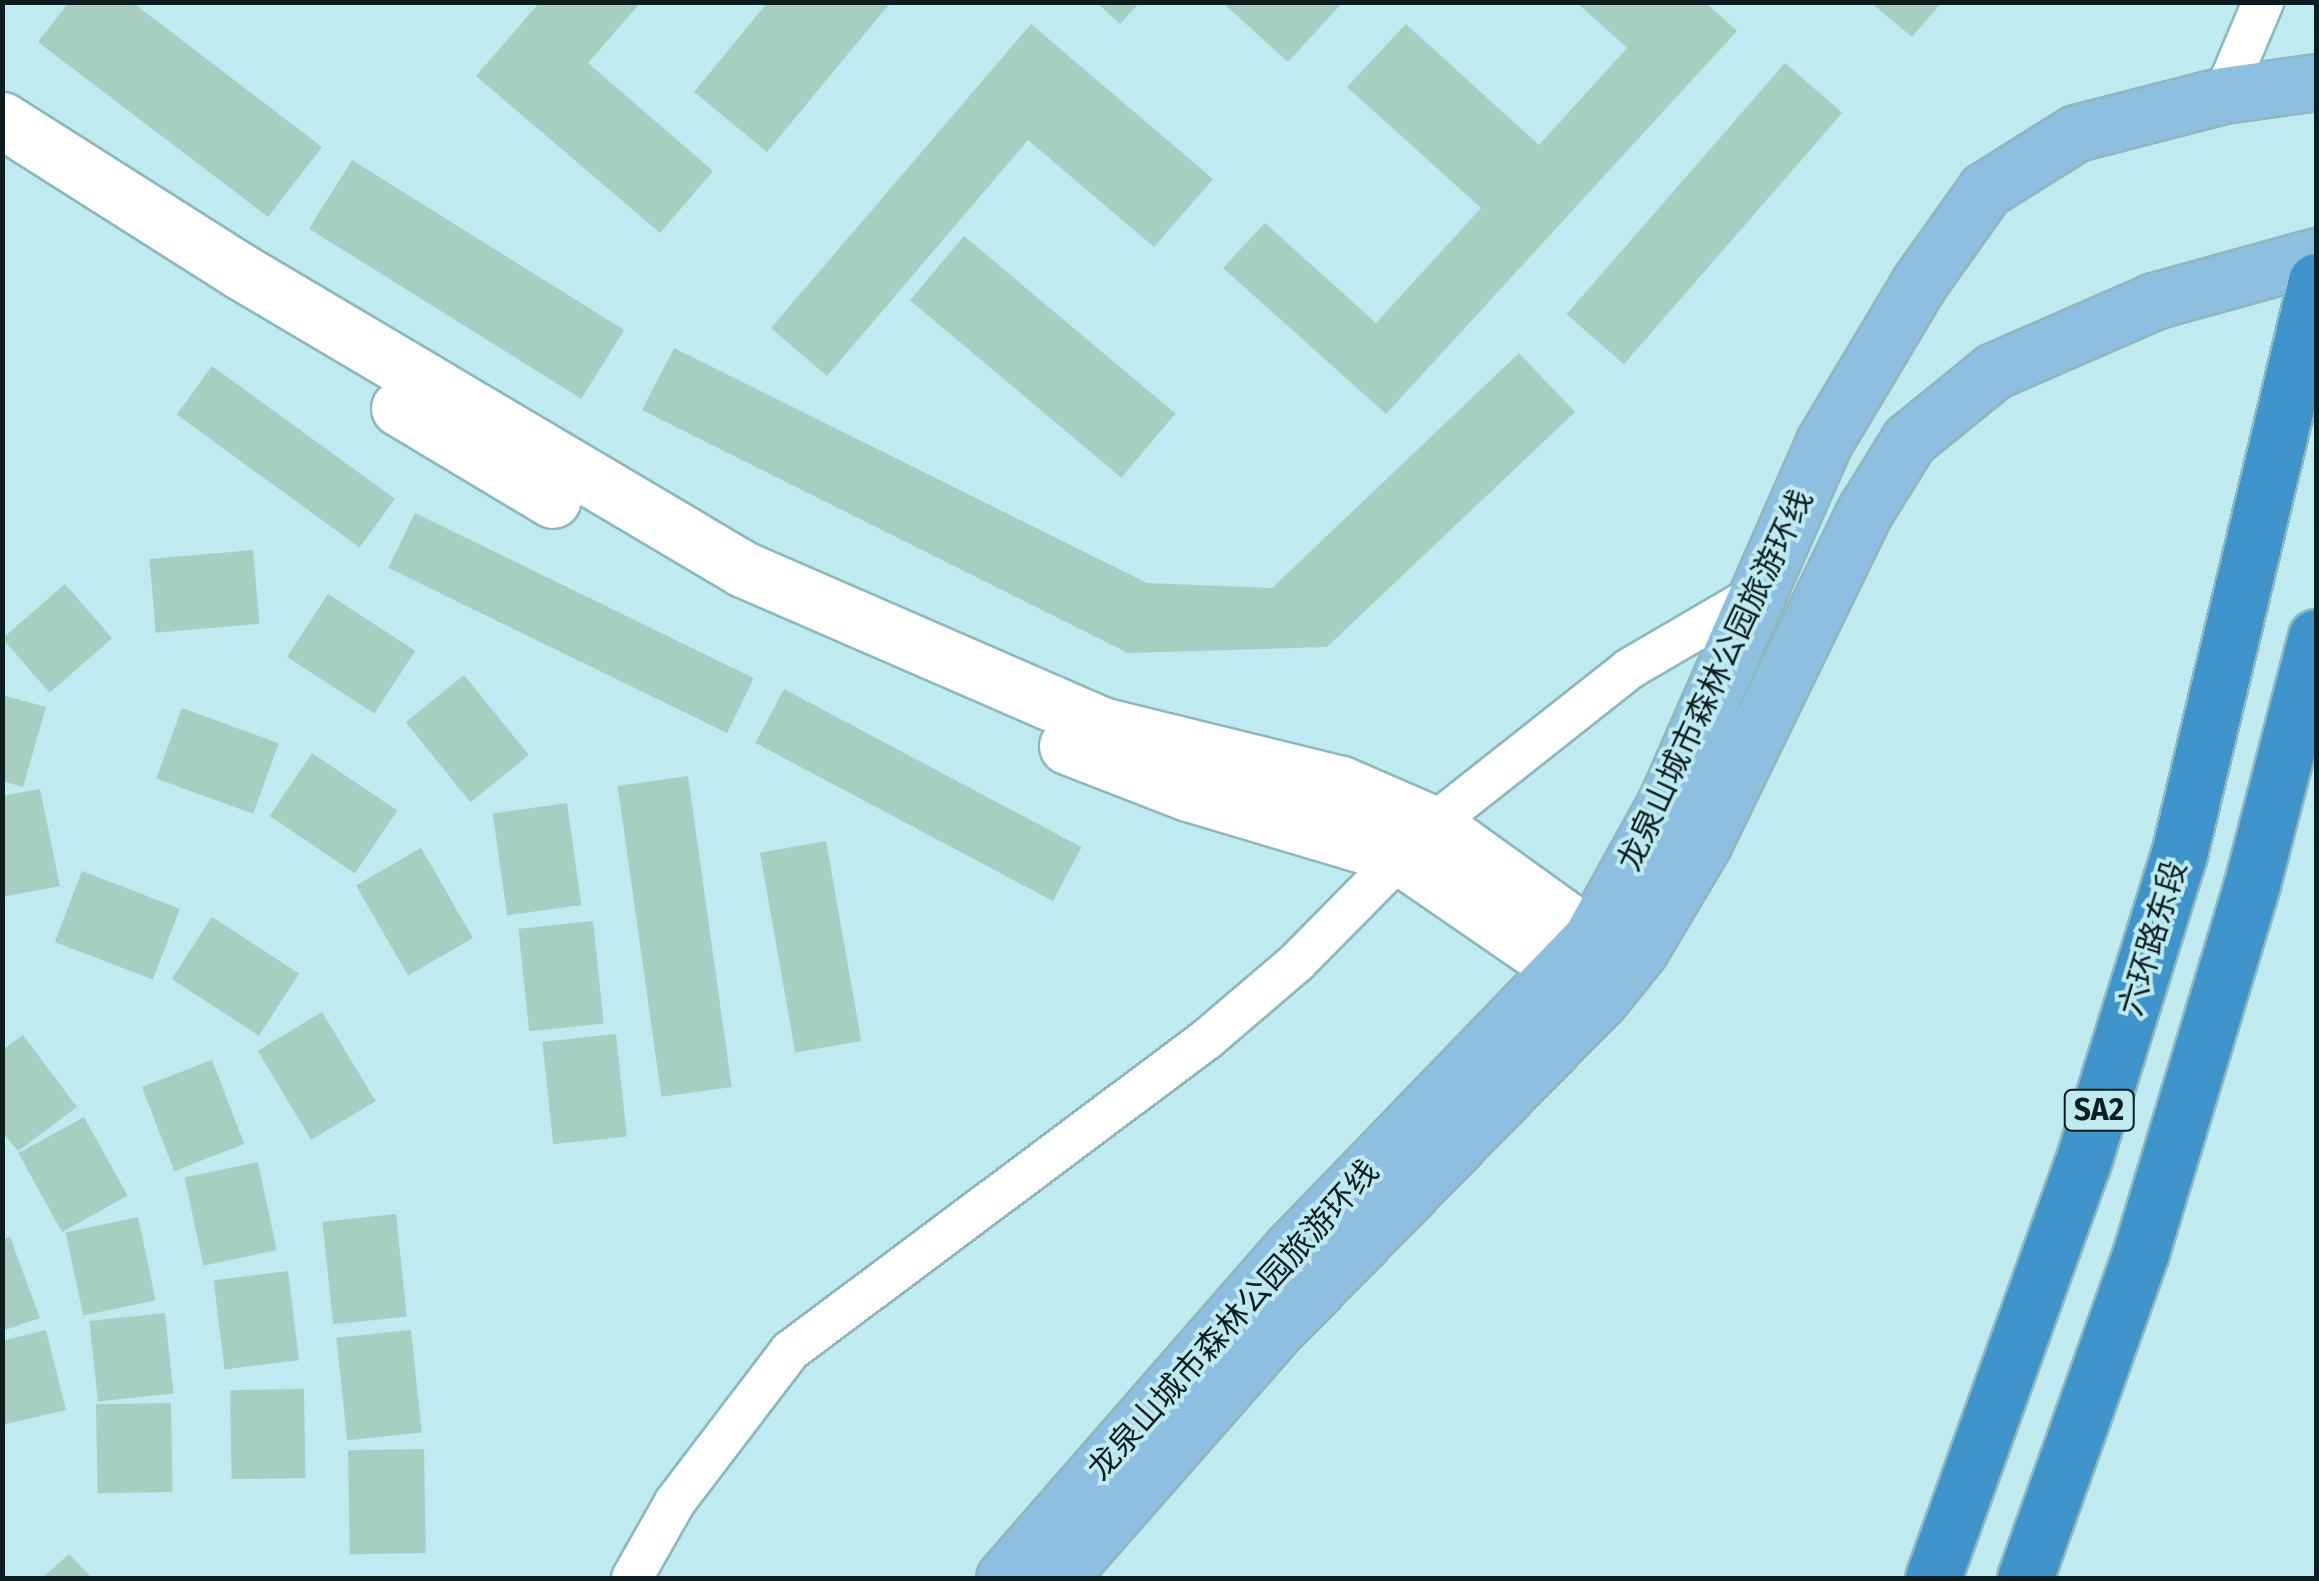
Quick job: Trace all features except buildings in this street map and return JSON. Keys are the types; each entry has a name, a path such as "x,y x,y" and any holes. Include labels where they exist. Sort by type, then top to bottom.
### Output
{"highway":[{"name":"六环路东段","path":"1933,1578 2082,1165 2180,854 2237,633 2316,281"},
{"name":"SA2","path":"2025,1578 2141,1252 2252,884 2316,637"}],"main road":[{"name":"龙泉山城市森林公园旅游环线","path":"1004,1578 1292,1248 1598,963 1824,442 1919,283 1985,190 2076,133 2224,95 2316,82"},
{"name":"龙泉山城市森林公园旅游环线","path":"1058,1578 1704,842 1864,512 1909,440 1994,371 2154,301 2316,256"}],"street":[{"path":"2224,95 2264,2"},
{"path":"2,120 240,271 743,570 1101,725 1341,784 1416,840 1598,963"},
{"path":"2,159 473,455 714,591 1188,794 1416,840"},
{"path":"632,1578 675,1502 790,1352 1207,1039 1296,962 1416,840 1629,668 1759,594"}]}
